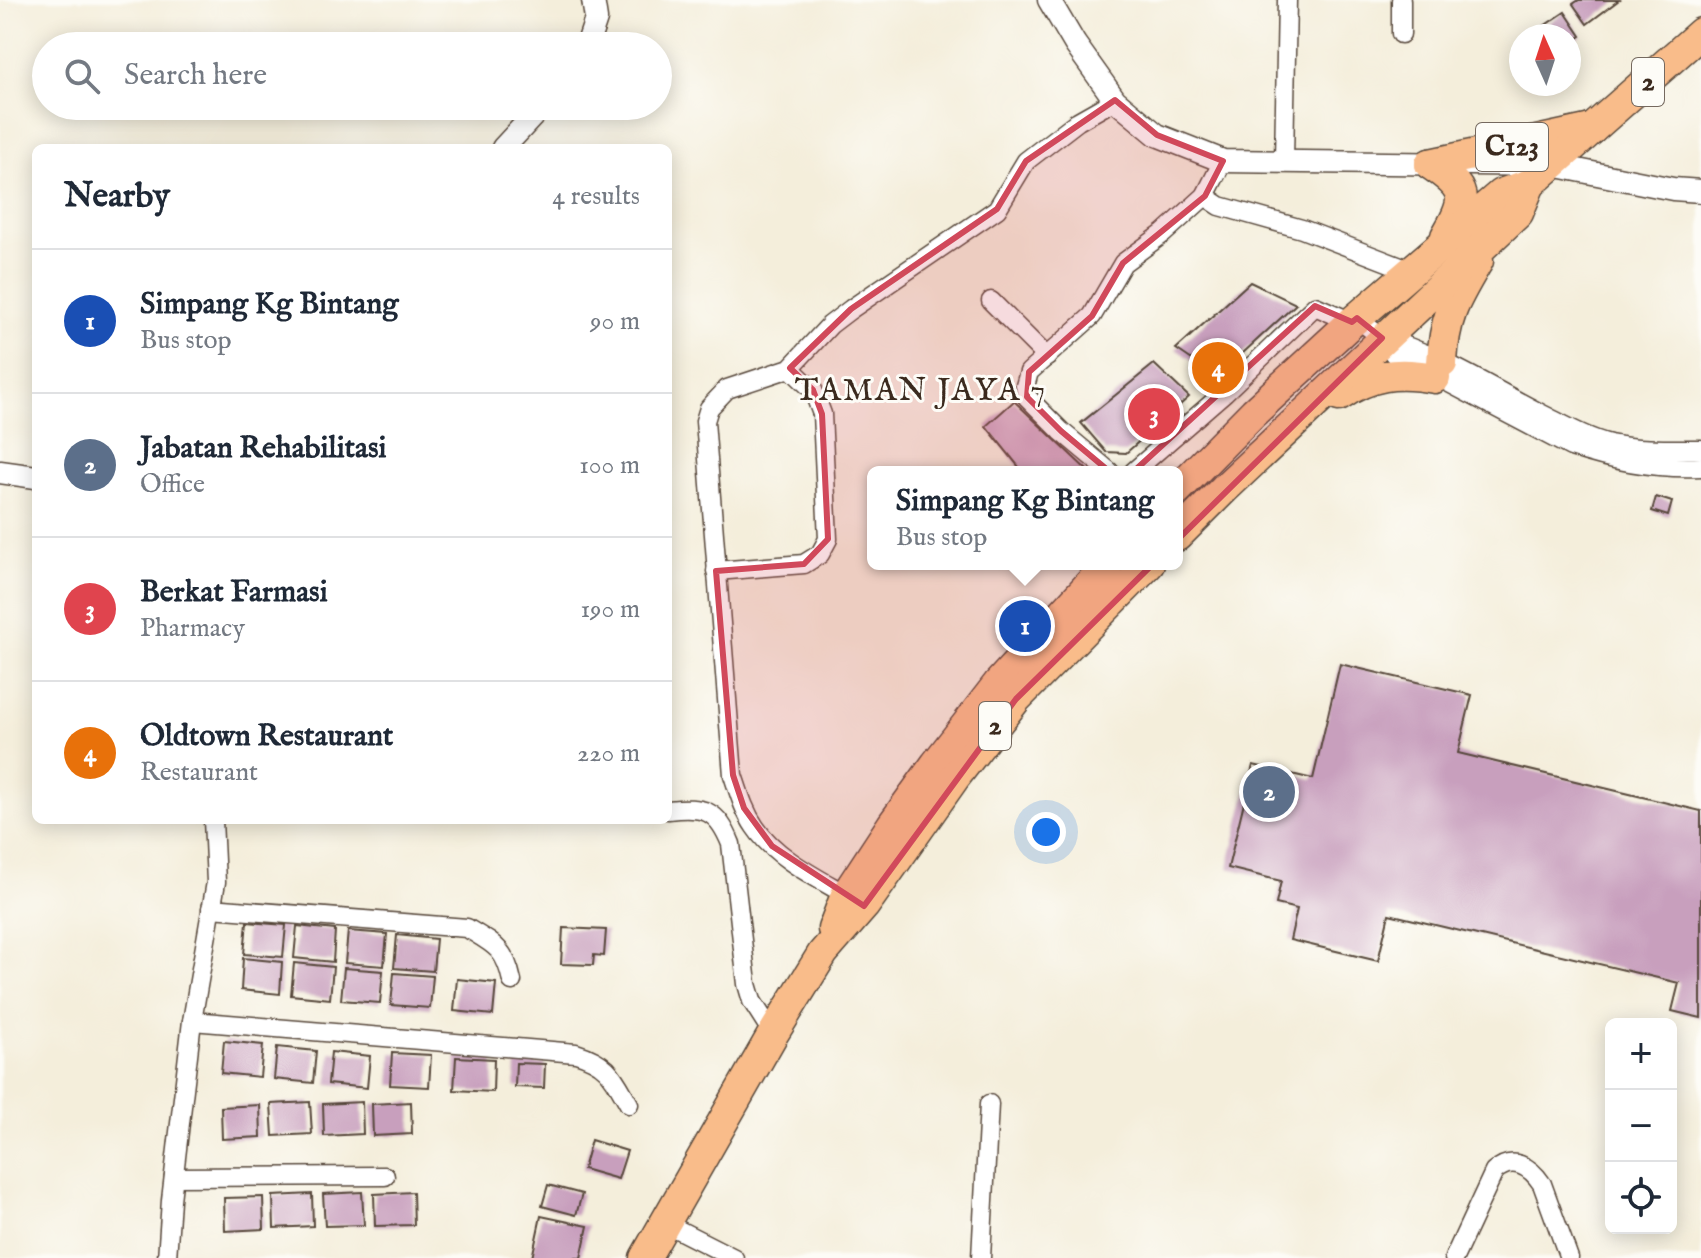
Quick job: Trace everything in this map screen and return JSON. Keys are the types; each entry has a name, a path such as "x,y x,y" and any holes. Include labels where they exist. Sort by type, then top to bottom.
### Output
{"highway":[{"name":"2","path":"1183,484 1254,412 1354,320 1501,194 1541,174 1701,33"},
{"name":"C123","path":"1430,164 1594,129"},
{"name":"C123","path":"1430,164 1455,181 1461,189 1463,200 1461,212 1441,245"},
{"name":"2","path":"1183,530 1382,338 1518,213 1541,174"},
{"path":"1271,444 1352,386 1370,378 1438,370 1448,316 1495,232"},
{"name":"2","path":"645,1258 773,1034 855,901 892,825 989,695 1103,570"},
{"name":"2","path":"855,901 1016,699 1143,570"}],"street":[{"path":"592,32 596,19 593,0"},
{"name":"C123","path":"1049,0 1075,44 1115,100 1157,135 1223,161 1430,164"},
{"path":"1284,160 1287,0"},
{"path":"1401,0 1401,34"},
{"path":"855,901 772,846 756,829 744,808 733,775 705,421 709,408 727,389 790,368 830,325 997,209 1026,161 1078,121 1115,100"},
{"path":"507,144 529,120"},
{"path":"1103,466 1027,397 1025,386 1029,372 1092,316 1123,263 1164,233 1205,196 1223,161"},
{"path":"1430,164 1701,191"},
{"path":"1205,196 1220,206 1302,229 1411,271"},
{"path":"991,301 1047,357"},
{"path":"1140,466 1225,392 1315,306 1354,320 1382,338 1401,344 1438,370 1571,447 1600,456 1658,466 1701,467"},
{"path":"716,571 804,564 820,554 828,539 822,414 813,390 790,368"},
{"path":"1438,370 1610,444 1701,449"},
{"path":"0,472 32,476"},
{"path":"672,809 691,807 710,811 723,824 731,844 747,984 752,1001 773,1034"},
{"path":"167,1258 192,1021 216,882 213,824"},
{"path":"211,908 467,928 499,947 508,961 512,981"},
{"path":"192,1021 576,1053 595,1058 609,1069 629,1104"},
{"path":"981,1258 989,1104"},
{"path":"1454,1258 1494,1172 1502,1165 1514,1163 1525,1166 1542,1184 1569,1258"},
{"path":"174,1177 385,1176"},
{"path":"665,1223 710,1253 734,1258"}],"highlighted area":[{"path":"1115,100 1157,135 1223,161 1205,196 1123,263 1092,316 1029,372 1027,397 1061,431 1122,482 1315,306 1352,322 1357,318 1382,338 1016,699 864,906 772,846 744,808 733,775 716,571 804,564 828,539 822,414 813,390 790,368 851,309 997,209 1026,161"}],"building":[{"path":"1579,0 1619,0 1587,24 1573,4"},
{"path":"1565,12 1573,24 1547,24"},
{"path":"1250,282 1296,304 1217,377 1176,349"},
{"path":"1154,364 1189,397 1126,453 1106,452 1081,423"},
{"path":"1014,401 1083,466 1018,466 986,426"},
{"path":"1656,497 1672,502 1668,516 1652,511"},
{"path":"1340,664 1472,695 1458,753 1701,811 1701,1018 1672,1011 1679,983 1389,914 1378,961 1290,940 1297,909 1276,904 1281,881 1228,868 1253,765 1313,779"},
{"path":"247,922 286,925 283,957 244,954"},
{"path":"297,926 335,930 333,962 294,958"},
{"path":"563,928 606,930 604,956 594,955 593,965 561,964"},
{"path":"348,931 387,934 384,966 345,963"},
{"path":"397,935 436,939 433,971 394,968"},
{"path":"243,958 282,962 280,994 241,990"},
{"path":"294,963 333,967 330,999 291,995"},
{"path":"344,968 383,971 380,1003 341,1000"},
{"path":"394,973 433,976 430,1008 391,1005"},
{"path":"457,979 496,983 493,1015 454,1011"},
{"path":"224,1041 263,1045 260,1077 221,1073"},
{"path":"277,1047 316,1051 313,1083 274,1079"},
{"path":"331,1052 370,1056 367,1088 328,1084"},
{"path":"392,1053 431,1055 429,1087 390,1085"},
{"path":"456,1057 494,1059 493,1092 454,1090"},
{"path":"516,1063 545,1064 544,1088 515,1087"},
{"path":"310,1102 312,1134 273,1136 271,1104"},
{"path":"362,1102 363,1134 324,1136 323,1104"},
{"path":"411,1102 412,1134 373,1136 372,1104"},
{"path":"260,1105 261,1137 222,1139 221,1107"},
{"path":"591,1140 627,1151 618,1179 583,1169"},
{"path":"548,1185 582,1194 576,1215 542,1206"},
{"path":"362,1192 364,1225 325,1226 323,1194"},
{"path":"413,1192 414,1225 375,1226 374,1194"},
{"path":"312,1194 313,1226 274,1228 273,1196"},
{"path":"263,1197 264,1229 225,1231 224,1198"},
{"path":"541,1216 588,1226 581,1258 532,1258"}],"place":[{"name":"Oldtown Restaurant","path":"1218,368"},
{"name":"Berkat Farmasi","path":"1154,414"},
{"name":"Simpang Kg Bintang","path":"1025,626"},
{"name":"Jabatan Rehabilitasi","path":"1269,792"}],"district":[{"name":"TAMAN JAYA 7","path":"921,391"}]}
